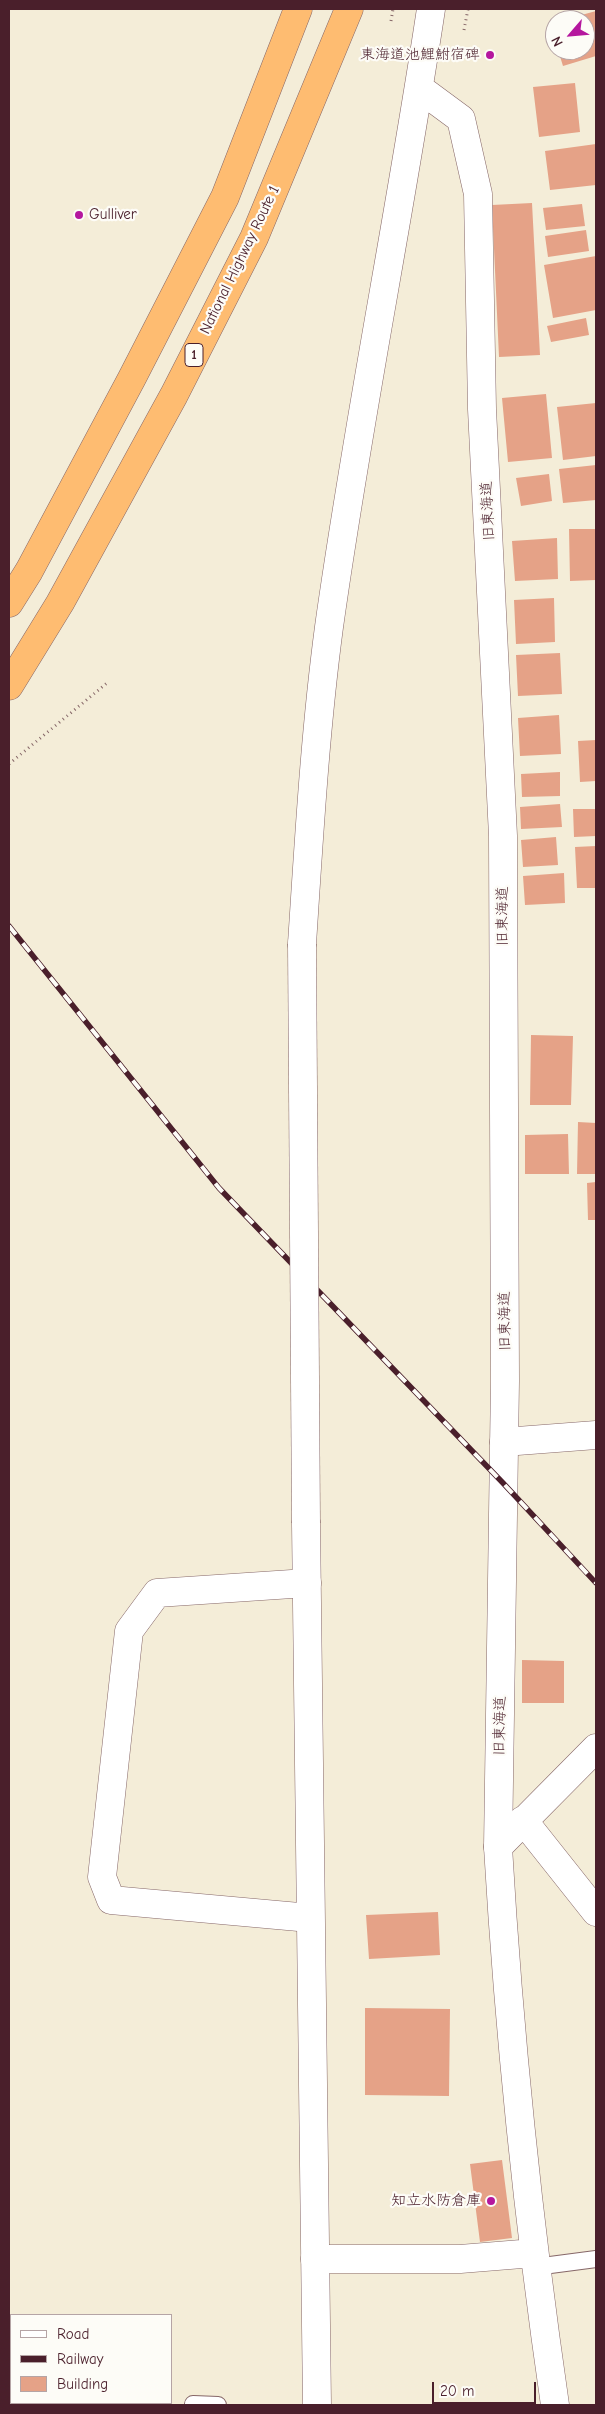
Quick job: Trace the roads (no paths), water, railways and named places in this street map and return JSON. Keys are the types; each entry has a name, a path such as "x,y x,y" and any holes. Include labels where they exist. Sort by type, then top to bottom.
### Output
{"highway":[{"path":"9,603 29,571 127,387 225,196 298,9"},
{"name":"National Highway Route 1","path":"9,686 60,602 169,403 254,238 349,9"}],"street":[{"path":"317,2405 310,1918 302,944 312,776 329,628 373,347 419,88 431,9"},
{"name":"旧東海道","path":"419,88 462,119 478,194 482,409 503,836 504,1442 498,1847 506,1983 534,2260 555,2405"},
{"path":"504,1442 596,1435"},
{"path":"307,1583 157,1593 129,1631 102,1877 111,1900 310,1918"},
{"path":"498,1847 596,1748"},
{"path":"523,1820 596,1912"},
{"path":"315,2259 534,2260"}],"lane":[{"path":"534,2260 596,2259"},
{"path":"193,2404 218,2405"}],"railway":[{"path":"9,926 219,1188 503,1483 596,1583"}],"place":[{"name":"東海道池鯉鮒宿碑","path":"490,55"},
{"name":"Gulliver","path":"79,215"},
{"name":"知立水防倉庫","path":"491,2201"}]}
